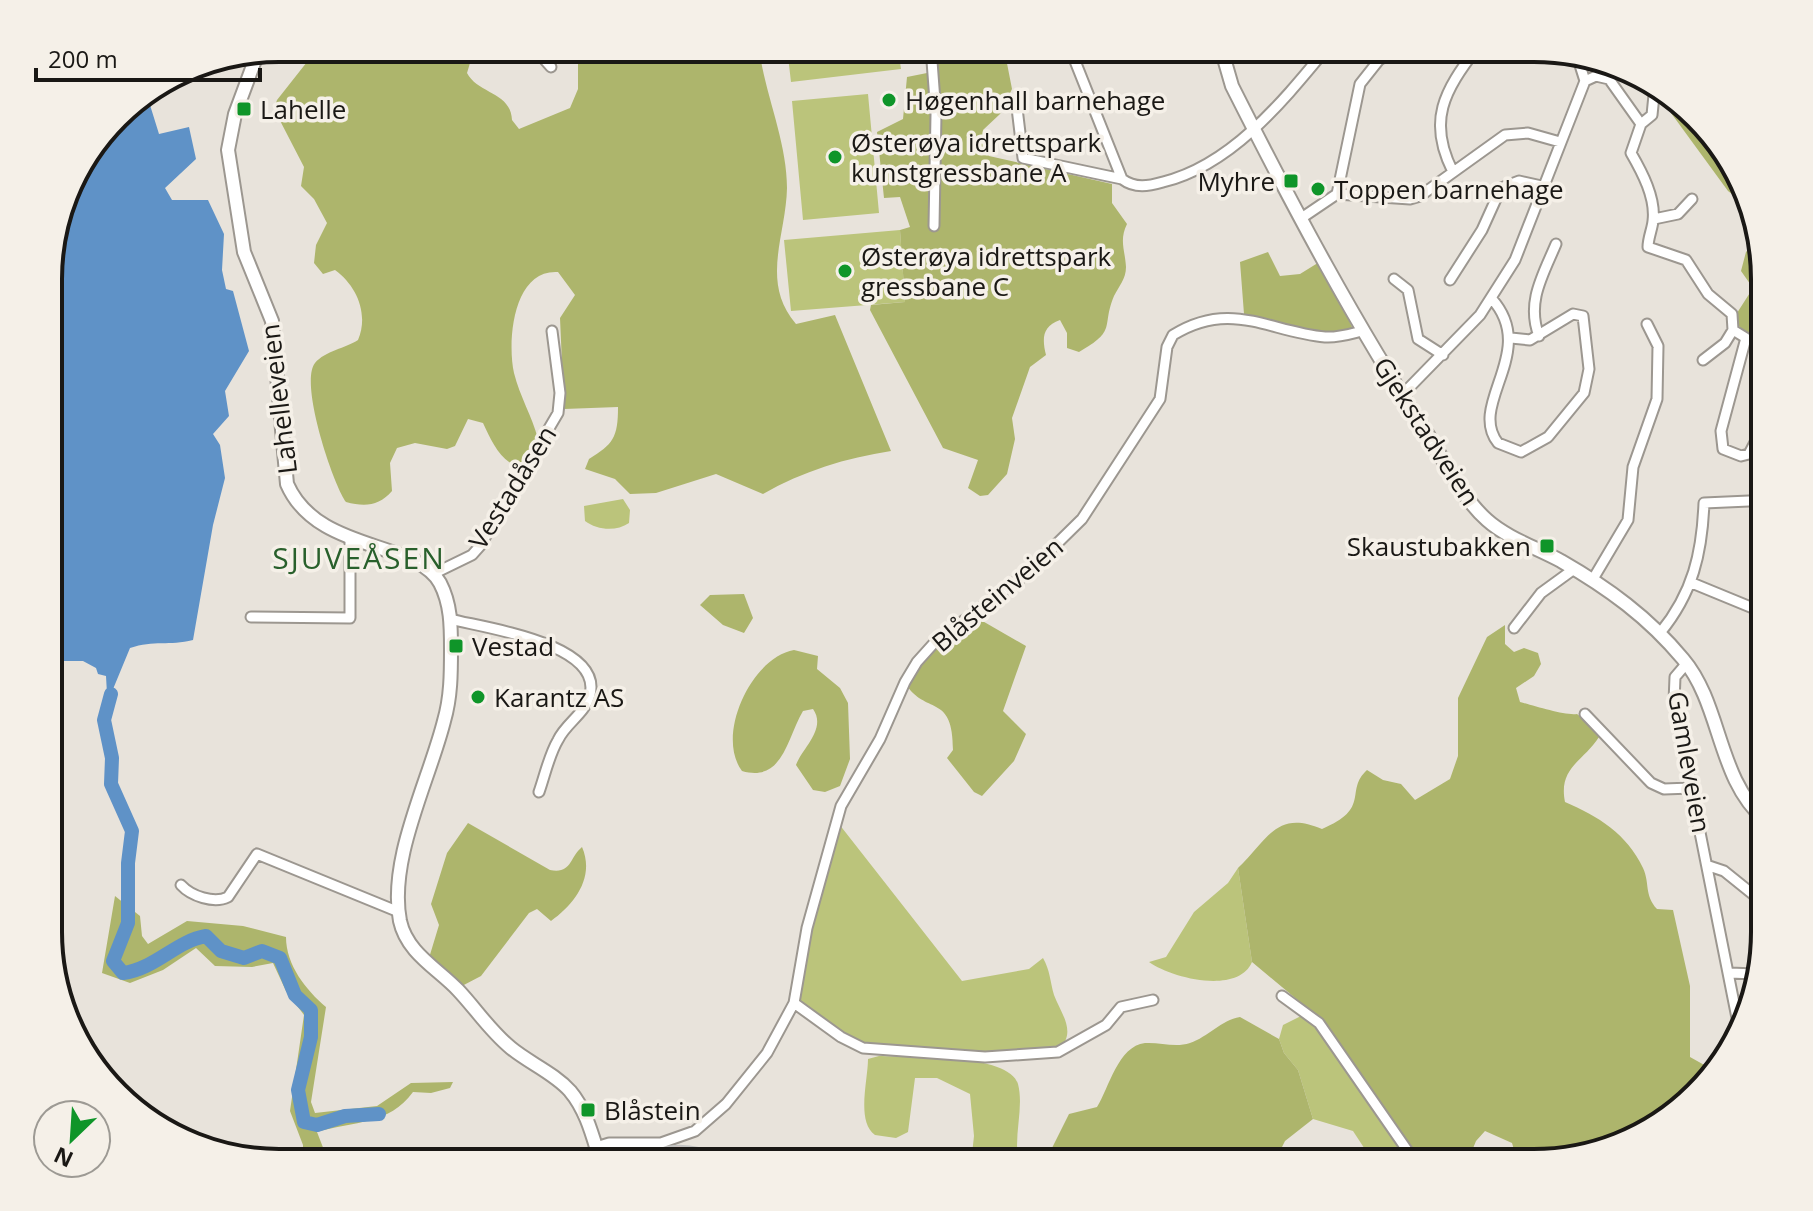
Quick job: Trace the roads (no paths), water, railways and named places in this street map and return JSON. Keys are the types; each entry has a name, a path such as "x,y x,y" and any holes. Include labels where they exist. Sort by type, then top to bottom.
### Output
{"street":[{"path":"547,62 551,67"},
{"path":"932,62 936,114 934,226"},
{"path":"1075,62 1122,179"},
{"name":"Gjekstadveien","path":"1225,62 1232,86 1362,331 1488,520 1593,579 1660,633 1687,663 1738,785 1751,807"},
{"path":"1017,108 1023,158 1122,179 1128,184 1148,186 1188,176 1254,129 1314,62"},
{"path":"1337,194 1360,84 1377,62"},
{"path":"1453,172 1442,151 1438,120 1459,71 1466,62"},
{"name":"Lahelleveien","path":"254,64 235,114 228,150 244,252 272,321 284,474 299,505 350,539 414,562 433,574"},
{"path":"1402,395 1443,355 1492,299 1515,260 1585,81 1581,67"},
{"path":"1585,81 1596,76 1609,79 1641,124"},
{"path":"1654,99 1652,115 1641,124 1631,153 1644,179 1654,219 1648,247 1686,260 1708,294 1732,314 1733,330 1725,343 1703,360"},
{"path":"1303,217 1337,194 1410,199 1433,189 1505,135 1528,133 1560,142"},
{"path":"1450,280 1482,230 1501,188 1519,181 1546,187"},
{"path":"1654,219 1678,214 1692,199"},
{"path":"1539,336 1533,319 1537,291 1542,269 1556,244"},
{"path":"1394,279 1408,290 1418,339 1443,355"},
{"path":"1492,299 1507,319 1511,338 1490,426 1498,443 1521,452 1548,437 1579,400 1584,393 1589,369 1582,314 1573,314 1530,340 1511,338"},
{"name":"Blåsteinveien","path":"596,1147 609,1143 661,1143 695,1131 746,1081 767,1053 794,1003 807,928 841,806 880,739 905,682 935,642 1025,575 1082,519 1156,407 1165,383 1167,347 1173,335 1209,321 1243,317 1328,337 1362,331"},
{"path":"1593,579 1628,520 1634,464 1658,396 1658,346 1647,324"},
{"path":"1733,330 1742,333 1746,346 1721,431 1723,449 1741,456 1751,450"},
{"name":"Vestadåsen","path":"433,574 472,555 480,546 558,413 560,393 552,331"},
{"path":"1660,633 1692,583 1702,542 1704,503 1749,501"},
{"path":"251,617 350,618 353,612 350,539"},
{"path":"1514,628 1541,593 1574,569"},
{"path":"433,574 445,594 450,619 451,678 445,718 404,856 399,883 399,912 405,936 418,955 459,991 511,1048 567,1088 587,1120 596,1147"},
{"path":"1692,583 1751,607"},
{"path":"450,619 543,643 575,657 588,674 591,693 577,718 558,738 539,792"},
{"name":"Gamleveien","path":"1687,663 1678,672 1673,686 1736,1010"},
{"path":"1585,714 1651,783 1667,790 1691,788"},
{"path":"181,885 185,890 211,900 221,900 228,897 257,854 399,912"},
{"name":"Gamleveien","path":"1709,866 1724,871 1751,893"},
{"path":"1730,973 1747,974"},
{"path":"1282,996 1319,1023 1406,1149"},
{"path":"794,1003 841,1037 863,1048 985,1057 1058,1052 1106,1025 1121,1007 1153,1000"}],"water":[{"path":"150,105 159,134 189,127 196,159 165,188 172,200 208,200 224,234 222,270 226,289 233,291 249,351 225,391 229,416 213,434 220,445 225,478 213,525 193,640 130,648 111,694 107,694 106,676 98,674 96,668 83,661 62,661 64,251 69,223 91,171 107,147"}],"waterway":[{"path":"111,694 104,720 112,758 111,784 132,831 128,863 128,923 113,961 123,973 135,970 185,943 206,936 221,951 244,958 262,951 280,958 295,995 311,1010 311,1037 298,1090 304,1122 317,1125 345,1116 379,1114"}],"place":[{"name":"Høgenhall barnehage","path":"889,100"},
{"name":"Lahelle","path":"244,109"},
{"name":"Østerøya idrettspark kunstgressbane A","path":"835,157"},
{"name":"Myhre","path":"1291,181"},
{"name":"Toppen barnehage","path":"1318,189"},
{"name":"Østerøya idrettspark gressbane C","path":"845,271"},
{"name":"Skaustubakken","path":"1547,546"},
{"name":"Vestad","path":"456,646"},
{"name":"Karantz AS","path":"478,697"},
{"name":"Blåstein","path":"588,1110"}],"district":[{"name":"SJUVEÅSEN","path":"359,557"}]}
